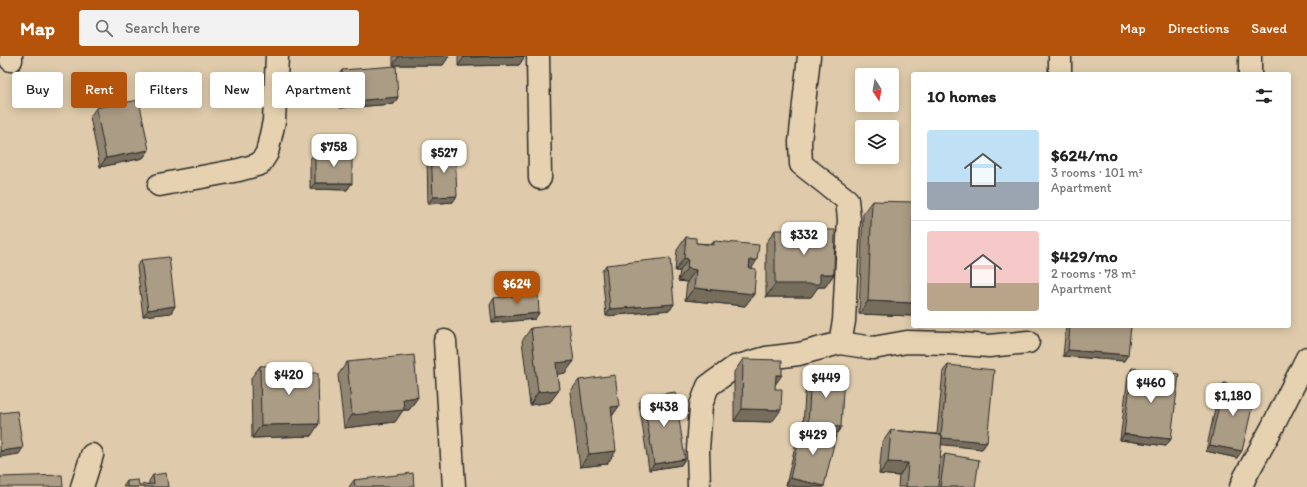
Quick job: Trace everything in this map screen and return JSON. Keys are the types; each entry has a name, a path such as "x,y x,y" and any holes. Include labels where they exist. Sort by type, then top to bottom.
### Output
{"street":[{"path":"159,185 239,170 260,164 267,153 274,121 277,56"},
{"path":"538,56 540,178"},
{"path":"809,56 800,142 801,164 847,200 850,219 844,320 840,343"},
{"path":"1060,56 1060,72"},
{"path":"1250,56 1250,72"},
{"path":"445,341 454,487"},
{"path":"699,487 698,450 701,405 708,386 735,367 766,358 799,354 840,343 873,348 907,342 989,346 1028,342"},
{"path":"1241,487 1307,358"},
{"path":"82,487 92,455"}],"building":[{"path":"464,56 525,56 464,57"},
{"path":"396,66 398,97 365,100 365,72 342,72 342,70"},
{"path":"135,101 135,108 141,108 149,150 106,158 96,108 127,108 127,102"},
{"path":"455,150 457,196 433,197 431,151"},
{"path":"315,153 352,153 352,183 315,183"},
{"path":"872,201 911,202 911,303 868,301"},
{"path":"775,230 835,230 834,274 820,274 820,284 775,284"},
{"path":"686,237 696,238 696,243 714,245 714,241 759,245 757,260 750,260 749,268 756,269 754,294 694,288 696,270 687,268 688,259 684,258"},
{"path":"169,257 175,306 148,310 141,260"},
{"path":"670,258 674,304 610,309 606,265"},
{"path":"538,294 539,313 496,317 494,298"},
{"path":"569,324 574,361 556,363 559,390 538,392 531,328"},
{"path":"1070,328 1131,328 1128,355 1068,350"},
{"path":"414,355 418,397 403,399 404,410 352,415 347,362"},
{"path":"743,359 782,360 782,375 776,375 775,389 782,389 781,410 742,409"},
{"path":"303,365 303,373 318,373 319,424 261,425 260,366"},
{"path":"948,365 994,370 987,442 942,438 941,435"},
{"path":"1132,368 1179,374 1171,439 1124,434"},
{"path":"811,371 844,373 841,427 808,425"},
{"path":"615,375 619,406 611,407 616,451 589,454 579,380"},
{"path":"1224,383 1256,390 1242,451 1210,445"},
{"path":"675,392 685,459 654,464 643,397"},
{"path":"17,411 23,448 0,451 0,413"},
{"path":"802,427 836,435 824,486 790,478"},
{"path":"891,430 942,435 938,487 906,487 908,463 888,462"},
{"path":"945,454 979,460 975,487 940,487"},
{"path":"166,473 168,487 127,487 127,481 138,480 139,485 154,484 153,475"},
{"path":"413,473 414,487 355,487 354,480"},
{"path":"62,475 63,487 0,487 0,477"}]}
